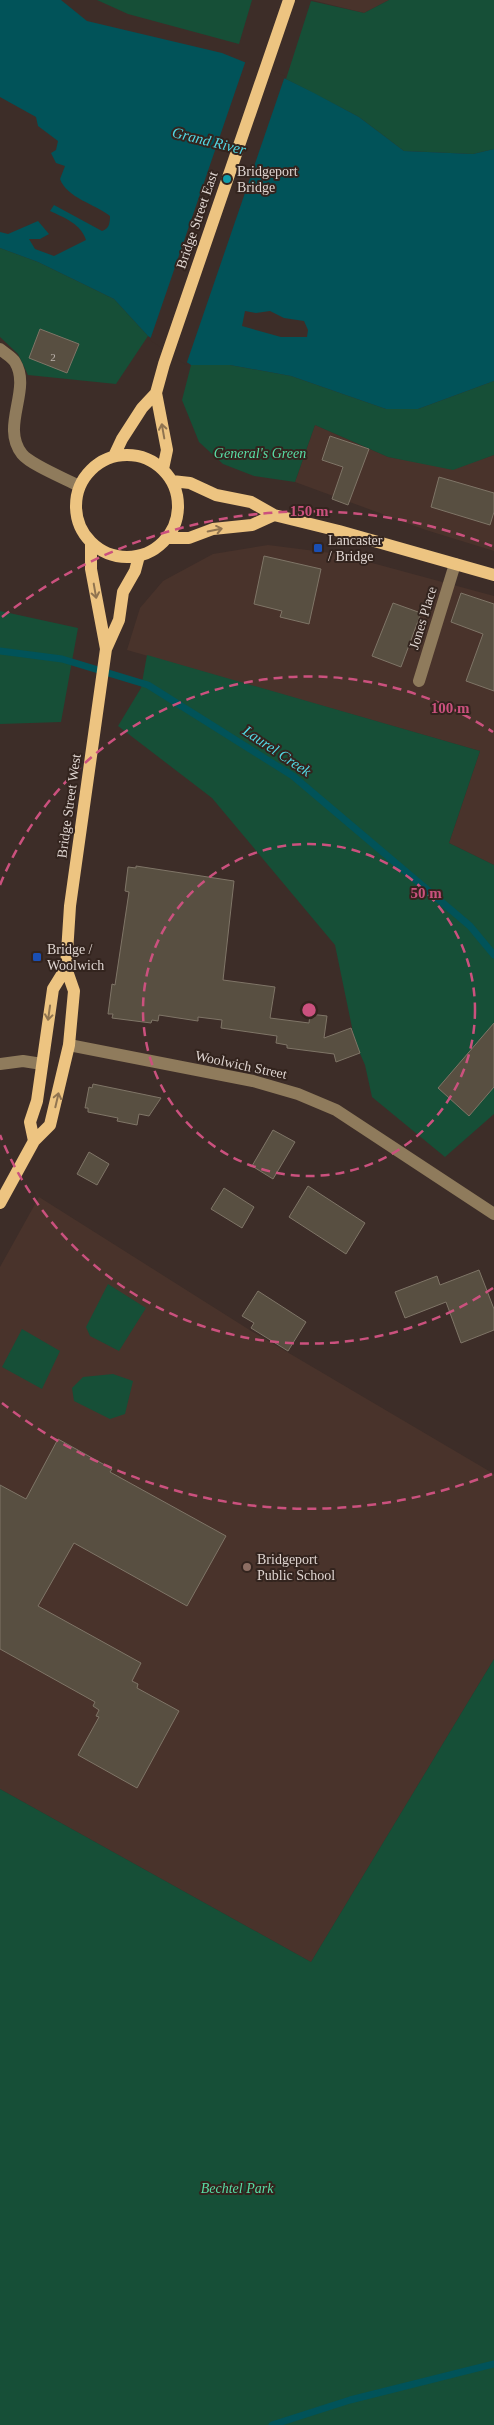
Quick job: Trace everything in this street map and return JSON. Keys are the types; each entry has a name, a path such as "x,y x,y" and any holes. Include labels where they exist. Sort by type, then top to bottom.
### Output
{"main road":[{"name":"Bridge Street East","path":"163,468 167,450 156,393 164,364 289,0"},
{"name":"Bridge Street East","path":"114,456 122,439 142,408 156,393"},
{"path":"114,456 140,456 163,468 172,481 179,504 176,522 168,538 150,552 139,556 114,556 91,543 82,530 77,516 76,501 79,486 94,467 114,456"},
{"path":"172,481 190,483 216,495 250,502 274,515 340,530 494,575"},
{"path":"168,538 189,538 213,529 252,525 274,515"},
{"name":"Bridge Street West","path":"91,543 91,569 106,648"},
{"name":"Bridge Street West","path":"0,1203 34,1141 50,1125 69,1045 74,991 66,968 70,906 106,648 119,620 123,592 136,571 139,556"},
{"name":"Bridge Street West","path":"34,1141 30,1122 37,1101 53,989 66,968"}],"street":[{"path":"0,349 14,361 21,381 12,419 14,438 22,454 79,486"},
{"name":"Jones Place","path":"419,681 455,564"},
{"name":"Woolwich Street","path":"69,1045 254,1081 298,1094 336,1110 494,1214"},
{"path":"0,1064 23,1062 42,1064"}],"shaded area":[{"path":"312,0 389,0 364,13"},
{"path":"315,425 388,457 453,469 494,455 494,551 426,530 295,482"},
{"path":"268,545 339,554 494,596 494,865 449,843 480,751 127,650 140,608 163,581 213,554"},
{"name":"Bridgeport Public School","path":"39,1197 248,1329 494,1474 494,1659 311,1962 0,1789 0,1267"}],"green space":[{"path":"97,0 252,0 239,44 128,14"},
{"path":"389,0 494,0 494,149 473,154 404,151 359,117 286,79 311,1 364,13"},
{"path":"0,248 38,262 114,299 148,336 116,384 28,375 18,354 0,337"},
{"name":"General's Green","path":"191,365 230,365 291,376 386,409 418,409 494,381 494,455 453,470 388,457 315,425 295,482 254,476 223,464 199,442 182,400"},
{"path":"0,611 78,628 61,722 0,724"},
{"path":"147,655 480,751 449,843 494,865 494,1114 445,1157 372,1097 365,1065 355,1042 335,945 212,798 118,726 141,688"},
{"path":"108,1284 146,1308 119,1351 90,1336 86,1327"},
{"path":"22,1329 60,1351 42,1389 2,1367"},
{"path":"113,1374 133,1381 125,1414 110,1419 74,1401 72,1388 83,1377"},
{"name":"Bechtel Park","path":"494,1659 494,2425 0,2425 0,1789 311,1962"}],"water":[{"name":"Grand River","path":"0,0 61,0 87,21 222,53 286,79 359,117 404,151 473,154 494,149 494,381 418,409 386,409 291,376 230,365 191,365 148,336 114,299 38,262 0,248 0,232 8,234 38,221 49,234 40,239 29,239 35,249 54,256 86,240 84,234 76,226 67,219 50,211 54,205 102,231 109,225 110,216 75,196 64,186 60,179 65,166 56,163 51,153 56,150 58,141 38,126 36,117 0,97","holes":["245,311 256,313 270,311 284,318 304,321 308,330 307,337 281,337 242,326"]}],"pier":[{"name":"Bridgeport Bridge","path":"246,60 285,76 186,365 150,340"}],"building":[{"path":"40,329 79,344 67,373 29,358"},
{"path":"330,436 369,449 348,505 332,499 343,467 322,460"},
{"path":"439,477 494,493 494,512 490,525 431,507"},
{"path":"264,556 321,569 309,624 280,617 282,611 254,604"},
{"path":"461,593 494,604 494,691 466,681 483,634 451,622"},
{"path":"393,603 421,613 401,667 372,656"},
{"path":"136,866 234,881 223,980 275,987 270,1018 309,1023 310,1014 327,1016 324,1038 351,1028 360,1053 336,1062 334,1054 287,1048 287,1045 276,1043 277,1036 221,1028 222,1020 198,1017 198,1021 159,1015 158,1021 152,1020 151,1023 112,1018 113,1014 108,1014 112,984 115,985 129,892 125,891 128,867 136,868"},
{"path":"494,1023 494,1087 469,1116 438,1088"},
{"path":"93,1084 161,1098 149,1116 139,1114 137,1125 117,1121 118,1118 88,1112 88,1108 85,1108 89,1087 92,1088"},
{"path":"273,1130 295,1142 273,1179 252,1166"},
{"path":"89,1152 109,1164 97,1185 77,1174"},
{"path":"308,1186 365,1223 346,1254 289,1217"},
{"path":"224,1188 254,1207 242,1228 211,1209"},
{"path":"479,1270 494,1309 494,1330 461,1343 446,1302 405,1318 395,1292 437,1276 440,1285"},
{"path":"258,1291 306,1322 288,1351 251,1328 254,1323 242,1316"},
{"path":"58,1439 112,1469 110,1472 226,1536 187,1606 74,1543 38,1606 141,1663 132,1681 138,1684 137,1688 179,1711 137,1788 78,1755 99,1717 96,1716 99,1710 93,1706 95,1702 0,1649 0,1485 26,1499"}],"waterway":[{"name":"Laurel Creek","path":"0,651 62,659 148,685 293,776 470,926 494,955"},
{"path":"272,2425 350,2400 494,2364"}],"place":[{"name":"Bridgeport Bridge","path":"227,179"},
{"name":"Lancaster / Bridge","path":"318,548"},
{"name":"Bridge / Woolwich","path":"37,957"},
{"name":"Bridgeport Public School","path":"247,1567"}]}
